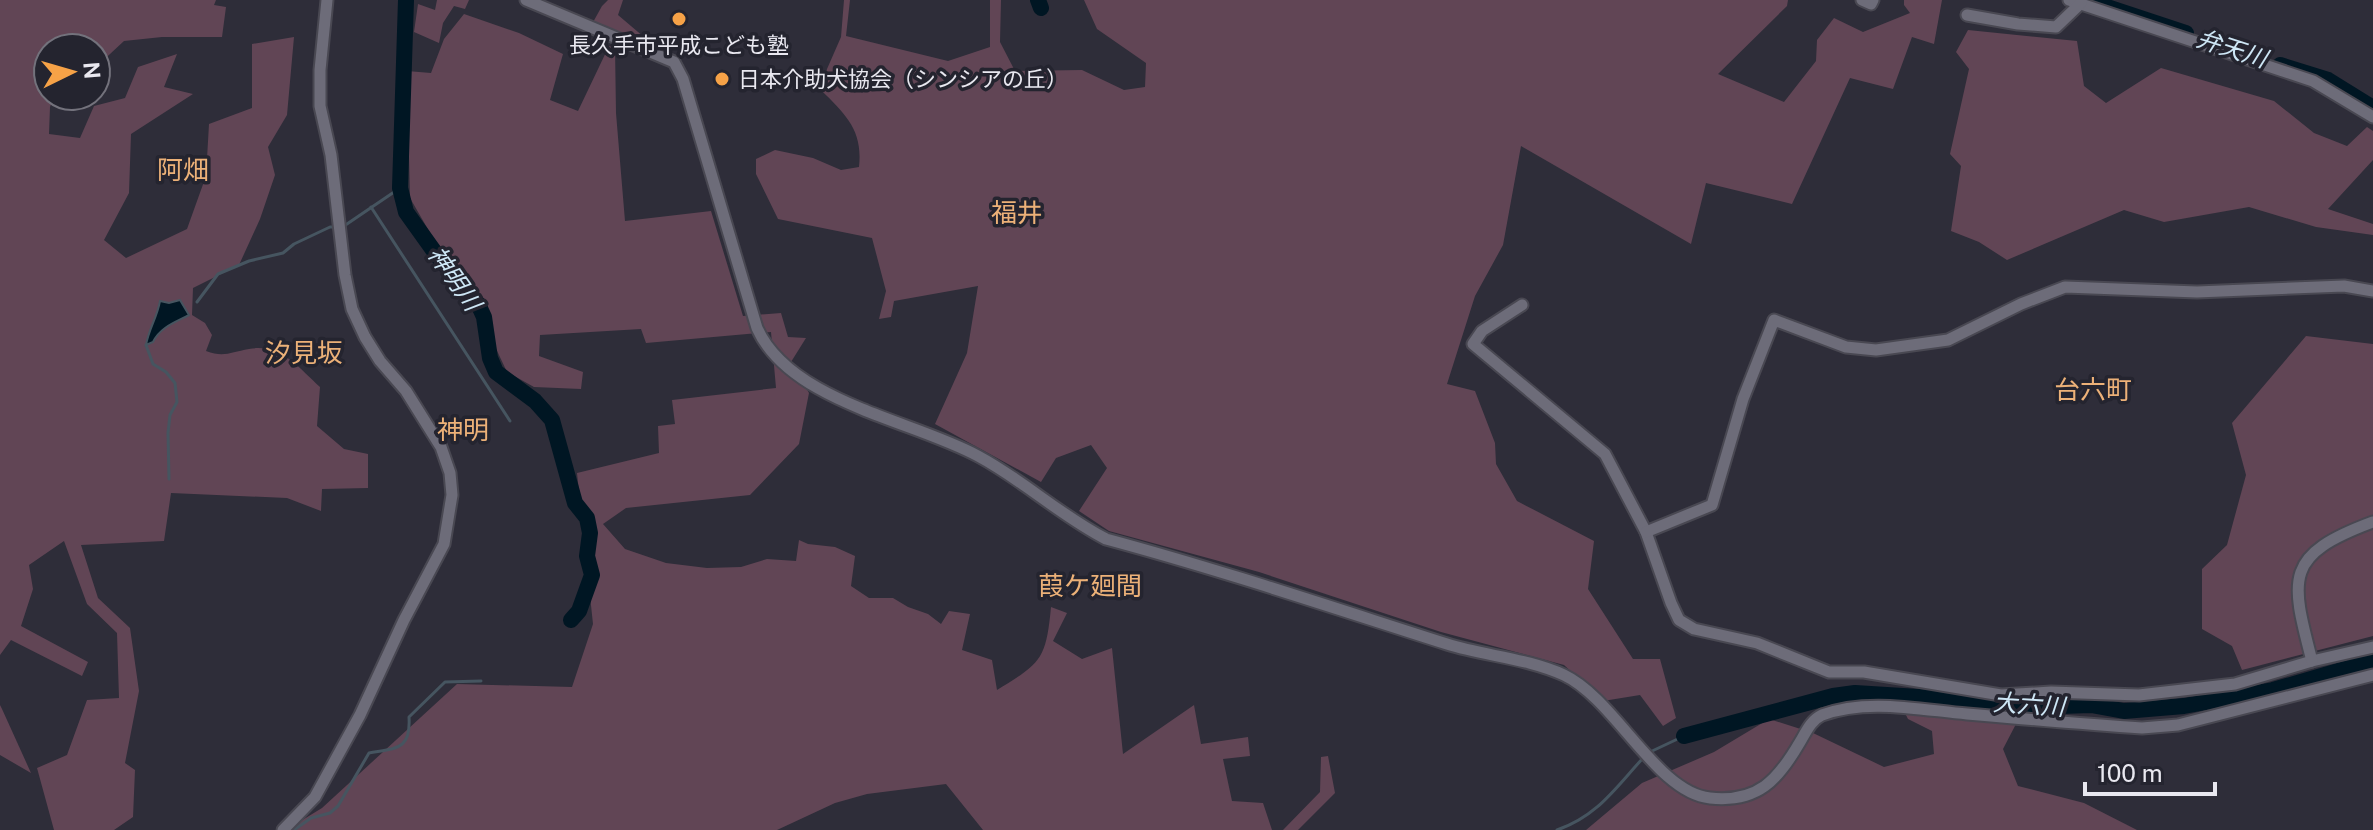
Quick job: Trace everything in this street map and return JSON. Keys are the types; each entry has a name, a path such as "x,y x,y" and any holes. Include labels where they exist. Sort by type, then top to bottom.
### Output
{"street":[{"path":"283,830 315,797 360,715 444,544 452,495 450,473 441,447 406,391 380,361 352,309 331,155 320,106 327,0"},
{"path":"526,0 674,62 683,79 757,328 764,345 796,376 975,454 1008,472 1083,527 1106,539 1458,647 1540,666 1563,675 1580,684 1618,720 1658,767 1685,790 1708,798 1738,797 1766,787 1784,770 1810,724 1820,716 1836,712 1893,707 2142,728 2178,725 2373,675"},
{"path":"1862,0 1871,4 1873,0"},
{"path":"1967,15 2056,27 2075,2 2313,81 2373,117"},
{"path":"1646,532 1712,505 1743,399 1774,320 1846,347 1876,350 1948,340 2021,304 2065,287 2197,292 2344,286 2373,291"},
{"path":"1522,305 1482,331 1473,344 1605,454 1646,532 1679,620 1694,629 1779,650 1829,672 1864,672 2001,695 2051,692 2139,695 2235,684 2373,647"},
{"path":"2312,661 2299,607 2297,577 2318,547 2340,534 2373,522"}],"shaded area":[{"path":"0,0 216,0 214,5 226,7 222,37 162,37 124,41 112,52 112,32 32,32 32,112 50,112 49,134 80,138 91,112 112,112 112,101 125,98 138,67 177,54 164,87 193,94 131,134 129,193 104,240 126,258 187,229 206,176 209,124 252,108 252,44 294,37 287,115 268,147 275,175 260,219 239,265 193,288 192,315 205,323 212,335 206,351 223,354 260,348 280,353 320,387 317,426 344,449 368,454 368,488 322,489 321,511 287,498 171,493 164,541 81,545 98,598 130,628 139,691 125,763 135,770 133,817 114,830 54,830 37,768 67,755 87,700 119,698 117,633 87,604 64,541 29,565 33,589 21,626 88,662 82,676 11,640 0,655"},
{"path":"437,0 469,0 465,9 454,6 443,23 439,43 414,32 418,4 435,10"},
{"path":"608,0 623,0 618,15 651,43 592,24"},
{"path":"844,0 850,0 846,36 948,61 990,47 990,0 1001,0 1000,42 1015,71 1082,70 1124,90 1145,87 1146,63 1097,29 1084,0 1788,0 1787,6 1718,74 1784,102 1816,61 1817,40 1834,18 1863,32 1910,13 1904,0 1942,0 1934,44 1912,37 1893,89 1850,78 1792,204 1706,183 1691,244 1521,146 1503,245 1475,296 1447,384 1475,391 1495,443 1496,464 1517,501 1594,541 1588,589 1633,659 1660,659 1676,718 1663,726 1640,695 1603,701 1564,665 1441,632 1259,572 1109,531 1079,511 1107,468 1091,445 1056,458 1041,482 935,424 967,353 978,286 894,301 891,317 879,319 886,291 872,238 778,219 756,174 756,159 775,150 813,158 841,170 859,167 858,143 851,124 821,90 841,37"},
{"path":"464,14 519,33 563,54 550,100 578,111 609,46 615,47 616,113 625,221 711,211 743,316 781,313 788,337 806,338 791,362 809,393 799,444 750,495 626,508 603,524 625,549 666,563 707,568 741,567 767,559 796,561 799,540 835,547 855,556 851,586 869,598 893,598 928,614 941,624 949,611 970,614 962,650 992,660 997,690 1039,658 1047,639 1051,607 1067,613 1053,641 1082,659 1112,648 1123,754 1194,705 1201,744 1248,737 1250,756 1223,759 1232,801 1263,803 1272,830 983,830 946,784 867,794 835,803 777,830 286,830 322,808 457,684 572,687 593,624 577,473 659,453 658,426 675,424 672,400 776,388 771,332 646,343 641,329 540,335 539,356 583,372 581,389 534,387 507,372 491,338 489,314 433,238 410,198 407,71 431,73 444,39"},
{"path":"1968,30 2077,41 2084,86 2106,103 2161,68 2274,101 2314,133 2347,146 2367,127 2373,131 2373,160 2328,209 2373,224 2373,235 2316,227 2249,207 2164,222 2124,210 2007,260 1979,242 1951,231 1961,166 1950,154 1969,69 1956,52"},
{"path":"2306,336 2373,344 2373,636 2242,670 2232,646 2202,629 2202,569 2227,545 2246,475 2232,423"},
{"path":"0,705 2,709 31,773 0,755"},
{"path":"1905,713 2016,724 2003,749 2018,786 2084,803 2137,830 1586,830 1642,783 1714,752 1769,719 1813,733 1884,767 1934,754 1932,731 1908,719"},
{"path":"1328,756 1335,793 1298,830 1283,830 1320,792 1321,757"}],"water":[{"path":"180,300 189,315 164,329 153,342 146,345 160,301 169,303"}],"waterway":[{"name":"神明川","path":"406,0 400,188 406,212 478,304 484,317 490,358 496,372 535,401 552,420 575,503 587,518 590,533 587,556 592,575 579,611 571,620"},
{"path":"1038,0 1041,8"},
{"name":"弁天川","path":"2098,4 2186,33"},
{"name":"弁天川","path":"2280,65 2328,80 2373,108"},
{"path":"344,226 400,188"},
{"path":"371,207 510,421"},
{"path":"197,302 218,274 249,261 283,253 294,244 330,227 337,227"},
{"path":"146,345 153,364 166,372 175,383 177,402 170,415 168,433 169,479"},
{"name":"大六川","path":"1684,736 1833,696 1855,693 2061,706 2091,705 2124,711 2184,706 2273,690 2373,661"},
{"path":"294,830 338,806 369,753 394,748 405,742 409,717 445,682 481,681"},
{"path":"1650,752 1684,736"},
{"path":"1557,830 1595,809 1644,757"}],"place":[{"name":"長久手市平成こども塾","path":"679,19"},
{"name":"日本介助犬協会（シンシアの丘）","path":"722,79"}],"district":[{"name":"阿畑","path":"183,169"},
{"name":"福井","path":"1017,212"},
{"name":"汐見坂","path":"304,352"},
{"name":"台六町","path":"2093,389"},
{"name":"神明","path":"463,429"},
{"name":"葭ケ廻間","path":"1090,585"}]}
